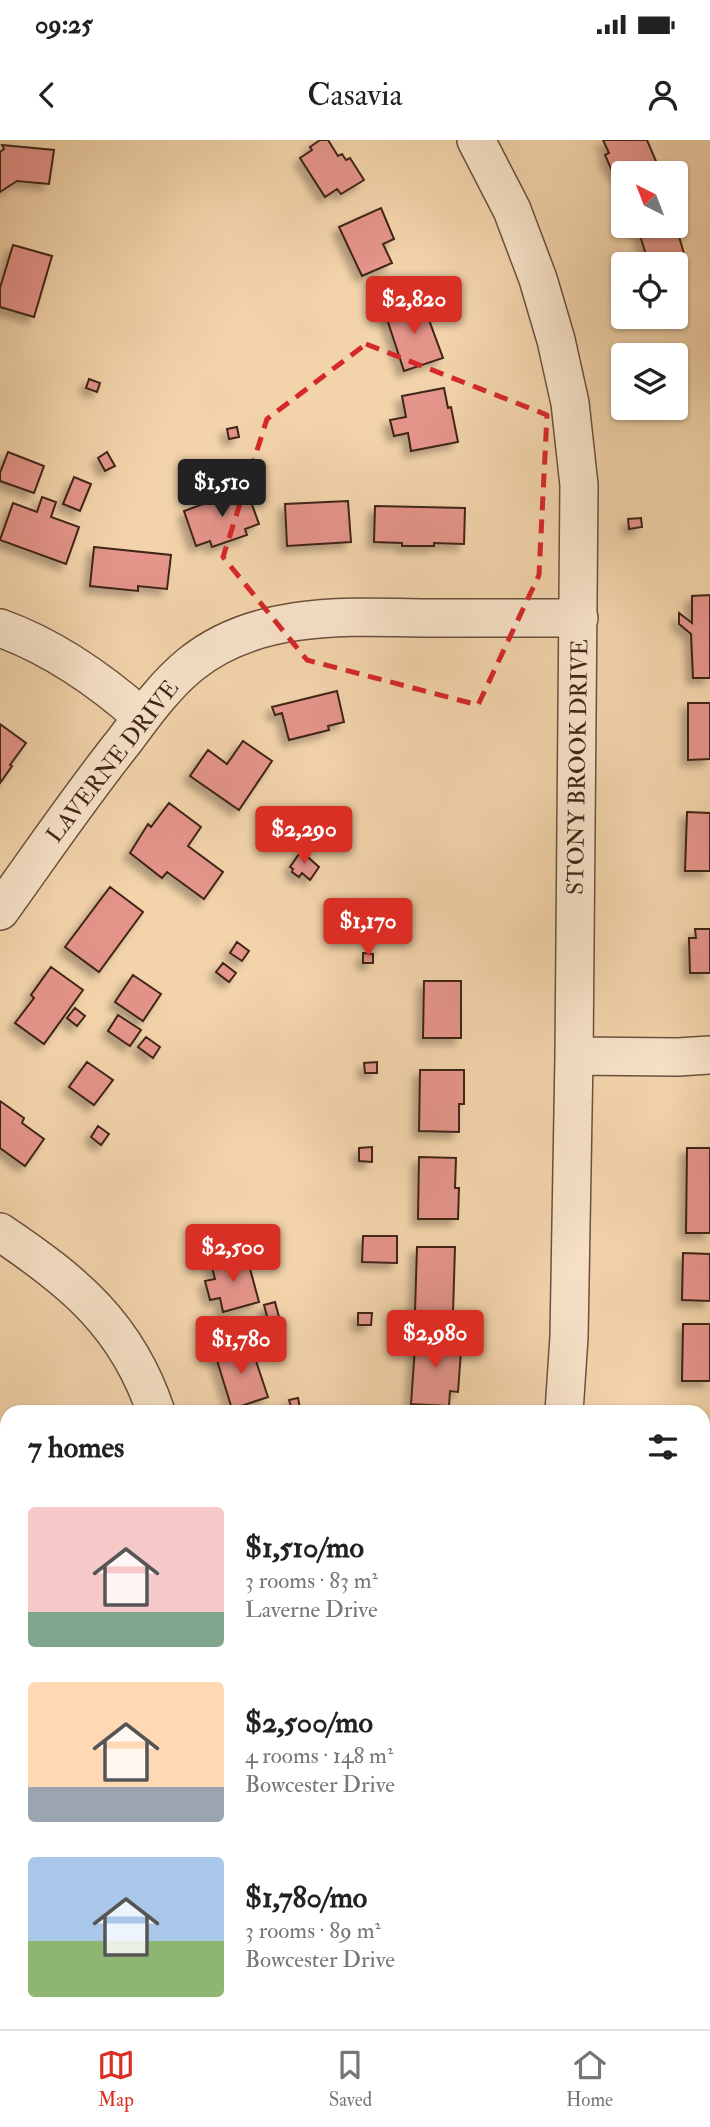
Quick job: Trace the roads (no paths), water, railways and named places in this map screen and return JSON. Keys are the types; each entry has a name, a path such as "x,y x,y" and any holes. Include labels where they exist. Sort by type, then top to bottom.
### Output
{"street":[{"name":"STONY BROOK DRIVE","path":"475,140 512,211 538,279 556,340 570,403 579,485 569,1324 564,1405"},
{"name":"LAVERNE DRIVE","path":"0,911 108,761 170,682 209,652 256,631 290,622 334,617 579,618"},
{"path":"0,628 24,637 75,665 142,717"},
{"path":"573,1056 678,1058 710,1055"},
{"path":"0,1232 77,1288 97,1310 133,1359 153,1405"}]}
